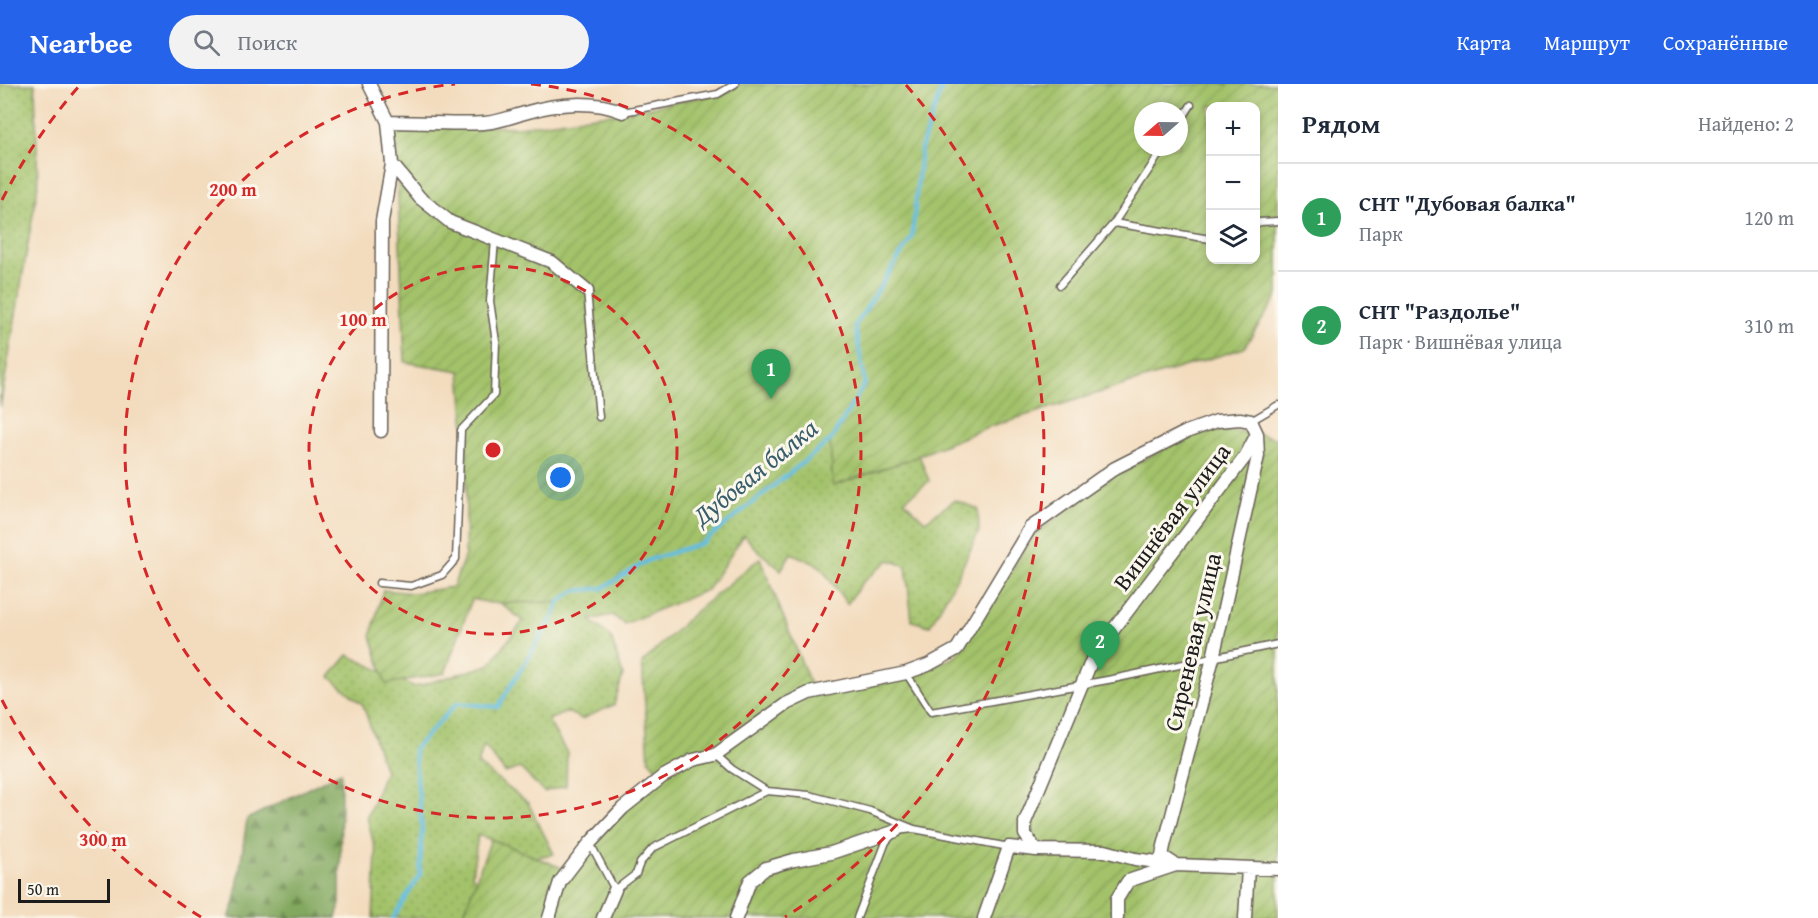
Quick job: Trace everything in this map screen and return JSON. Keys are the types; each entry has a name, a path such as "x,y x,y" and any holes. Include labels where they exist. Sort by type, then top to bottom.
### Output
{"street":[{"path":"369,84 388,122 392,164 382,220 381,431"},
{"path":"388,122 484,123 552,106 584,104 610,107 623,112"},
{"path":"392,164 420,198 450,222 552,262 587,291"},
{"path":"549,918 560,882 590,843 623,808 662,777 693,760 715,755 786,704 809,693 906,673 928,665 957,649 1030,528 1115,468 1186,432 1216,421 1240,419 1251,421"},
{"name":"Сиреневая улица","path":"1176,865 1162,856 1214,658 1258,456 1257,434 1251,421"},
{"name":"Вишнёвая улица","path":"1036,850 1025,834 1025,822 1094,656 1245,457 1257,434"},
{"path":"736,918 750,881 766,868 831,853 896,831"},
{"path":"984,918 1009,847 1036,850 1105,851 1135,859 1176,865 1278,869"},
{"path":"1117,918 1117,898 1128,881 1176,865"},
{"path":"1245,918 1248,868"},
{"path":"603,918 615,890"}],"lane":[{"path":"623,112 718,94 735,84"},
{"path":"1188,110 1191,105"},
{"path":"1060,285 1114,223 1158,156"},
{"path":"1260,222 1278,221"},
{"path":"1114,223 1206,238"},
{"path":"379,583 411,586 442,575 456,559 461,430 494,395 496,342 490,301 495,240"},
{"path":"587,291 599,417"},
{"path":"1251,421 1278,405"},
{"path":"906,673 932,712 970,707 1278,644"},
{"path":"715,755 766,792 809,795 870,811 914,829 1009,847"},
{"path":"590,843 615,890 636,874 639,863 653,848 766,792"},
{"path":"857,918 886,842 896,831 914,829"}],"green space":[{"path":"0,84 35,84 38,185 0,408"},
{"path":"740,84 1278,84 1278,295 1244,348 988,427 908,460 833,486 830,440 702,543 649,560 603,588 574,591 559,602 490,603 472,599 445,673 386,684 371,636 383,590 413,593 453,587 465,555 467,453 460,371 405,362 395,124 518,127 623,112 730,91"},
{"path":"908,426 929,481 904,501 925,521 955,500 978,509 979,531 958,576 930,626 912,621 906,566 889,560 862,583 847,604 820,566 791,553 781,570 756,549 744,535 707,590 624,624 612,615 590,620 611,637 623,675 614,705 582,719 567,712 548,720 567,753 566,786 544,792 520,768 505,773 484,745 478,764 528,803 554,854 522,860 514,848 478,835 472,875 496,903 485,918 373,918 376,853 367,817 385,771 363,705 330,677 348,655 415,687 489,665 523,621 490,595 689,454"},
{"path":"1211,430 1251,432 1278,439 1278,918 462,918 491,839 562,868 620,804 659,772 649,760 642,663 694,613 760,558 815,696 903,679 955,657 1034,535 1116,474 1178,442"},
{"path":"341,772 340,904 336,918 229,918 235,902 247,819"}],"waterway":[{"name":"Дубовая балка","path":"393,918 420,875 422,828 414,749 457,703 498,707 554,615 559,602 574,591 603,588 649,560 702,543 831,440 865,383 855,326 912,237 921,148 943,84"}],"place":[{"name":"СНТ \"Дубовая балка\"","path":"771,399"},
{"name":"СНТ \"Раздолье\"","path":"1100,671"}]}
